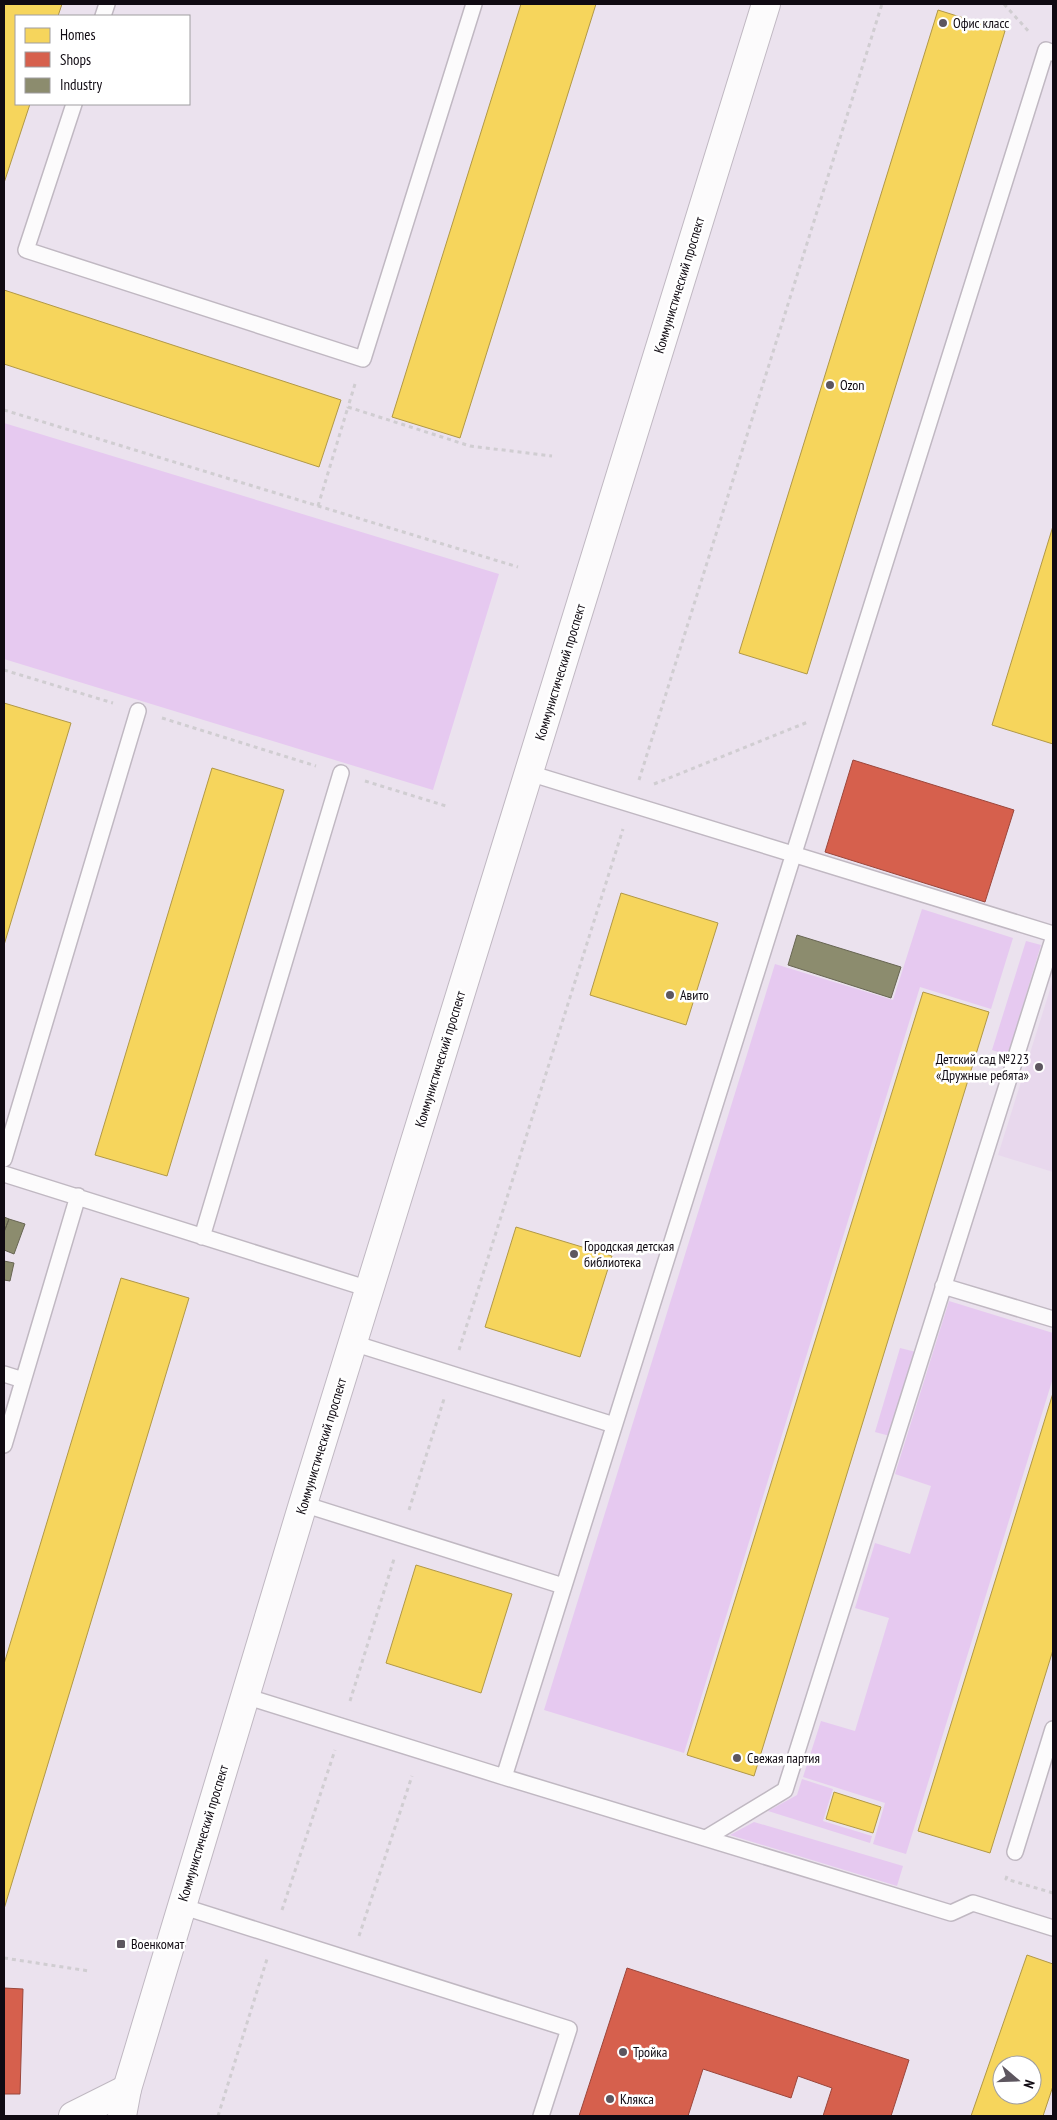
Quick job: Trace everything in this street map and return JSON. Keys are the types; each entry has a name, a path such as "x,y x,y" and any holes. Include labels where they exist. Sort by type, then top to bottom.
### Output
{"main road":[{"name":"Коммунистический проспект","path":"122,2116 127,2089 181,1906 303,1504 766,4"},
{"path":"73,2116 127,2089"}],"lane":[{"path":"74,105 26,250 363,359 474,4"},
{"path":"504,1777 1046,50 1053,53"},
{"path":"4,1159 138,711"},
{"path":"529,773 633,798 793,855 1053,934"},
{"path":"202,1236 341,774"},
{"path":"706,1838 785,1790 1053,939"},
{"path":"4,1174 370,1289"},
{"path":"4,1445 78,1196"},
{"path":"943,1286 1053,1319"},
{"path":"353,1343 614,1425"},
{"path":"4,1374 24,1380"},
{"path":"303,1504 563,1586"},
{"path":"245,1696 951,1913 973,1903 1053,1928"},
{"path":"1015,1852 1053,1729"},
{"path":"181,1906 569,2029 541,2116"}],"path":[{"path":"218,2116 882,4"},
{"path":"318,506 363,359"},
{"path":"348,407 470,446 552,456"},
{"path":"4,410 518,567"},
{"path":"4,670 446,806"},
{"path":"633,798 838,710"},
{"path":"351,1961 420,1751"},
{"path":"4,1958 89,1971"}],"shaded area":[{"path":"4,423 499,574 433,790 4,659"},
{"path":"922,909 1013,938 991,1009 920,987 684,1753 544,1710 775,964 893,1000"},
{"path":"1026,941 1041,945 1008,1055 992,1050"},
{"name":"Детский сад №223 «Дружные ребята»","path":"1053,980 1053,1172 998,1155"},
{"path":"949,1301 1053,1333 1053,1378 906,1854 873,1844 885,1803 803,1777 821,1721 855,1731 889,1618 855,1608 875,1543 910,1554 931,1486 895,1474"},
{"path":"900,1348 916,1352 890,1436 875,1432"},
{"path":"802,1779 833,1789 823,1821 872,1836 870,1843 768,1811 797,1795"},
{"path":"754,1822 903,1866 897,1886 730,1835"}],"building: Homes":[{"path":"4,4 62,4 58,15 15,15 15,105 30,105 4,183"},
{"path":"521,4 596,4 460,438 392,417"},
{"path":"938,10 1005,31 807,674 739,653"},
{"path":"4,290 341,400 319,467 4,364"},
{"path":"1053,526 1053,744 992,725"},
{"path":"4,703 71,723 4,945"},
{"path":"212,768 284,790 167,1176 95,1155"},
{"path":"621,893 718,923 686,1025 590,995"},
{"path":"923,992 989,1012 754,1776 687,1755"},
{"path":"516,1227 612,1256 580,1357 485,1327"},
{"path":"121,1278 189,1298 4,1909 4,1664"},
{"path":"1053,1393 1053,1650 990,1853 918,1831"},
{"path":"416,1565 512,1594 481,1693 386,1663"},
{"path":"834,1792 881,1807 873,1833 826,1819"},
{"path":"1027,1955 1053,1964 1053,2086 1043,2116 971,2116 992,2056 992,2105 1042,2105 1042,2055 992,2055"}],"building: Shops":[{"path":"853,760 1014,810 985,902 825,852"},
{"path":"627,1968 909,2060 891,2116 823,2116 832,2088 798,2076 791,2098 703,2069 688,2116 579,2116"},
{"path":"4,1988 23,1989 20,2094 4,2094"}],"building: Industry":[{"path":"797,935 901,967 891,998 788,965"},
{"path":"4,1217 9,1219 4,1232"},
{"path":"9,1219 25,1224 14,1254 4,1250 4,1232"},
{"path":"4,1261 14,1263 10,1281 4,1280"}],"place":[{"name":"Офис класс","path":"943,23"},
{"name":"Ozon","path":"830,385"},
{"name":"Авито","path":"670,995"},
{"name":"Детский сад №223 «Дружные ребята»","path":"1039,1067"},
{"name":"Городская детская библиотека","path":"574,1254"},
{"name":"Свежая партия","path":"737,1758"},
{"name":"Военкомат","path":"121,1944"},
{"name":"Тройка","path":"623,2052"},
{"name":"Клякса","path":"610,2099"}]}
